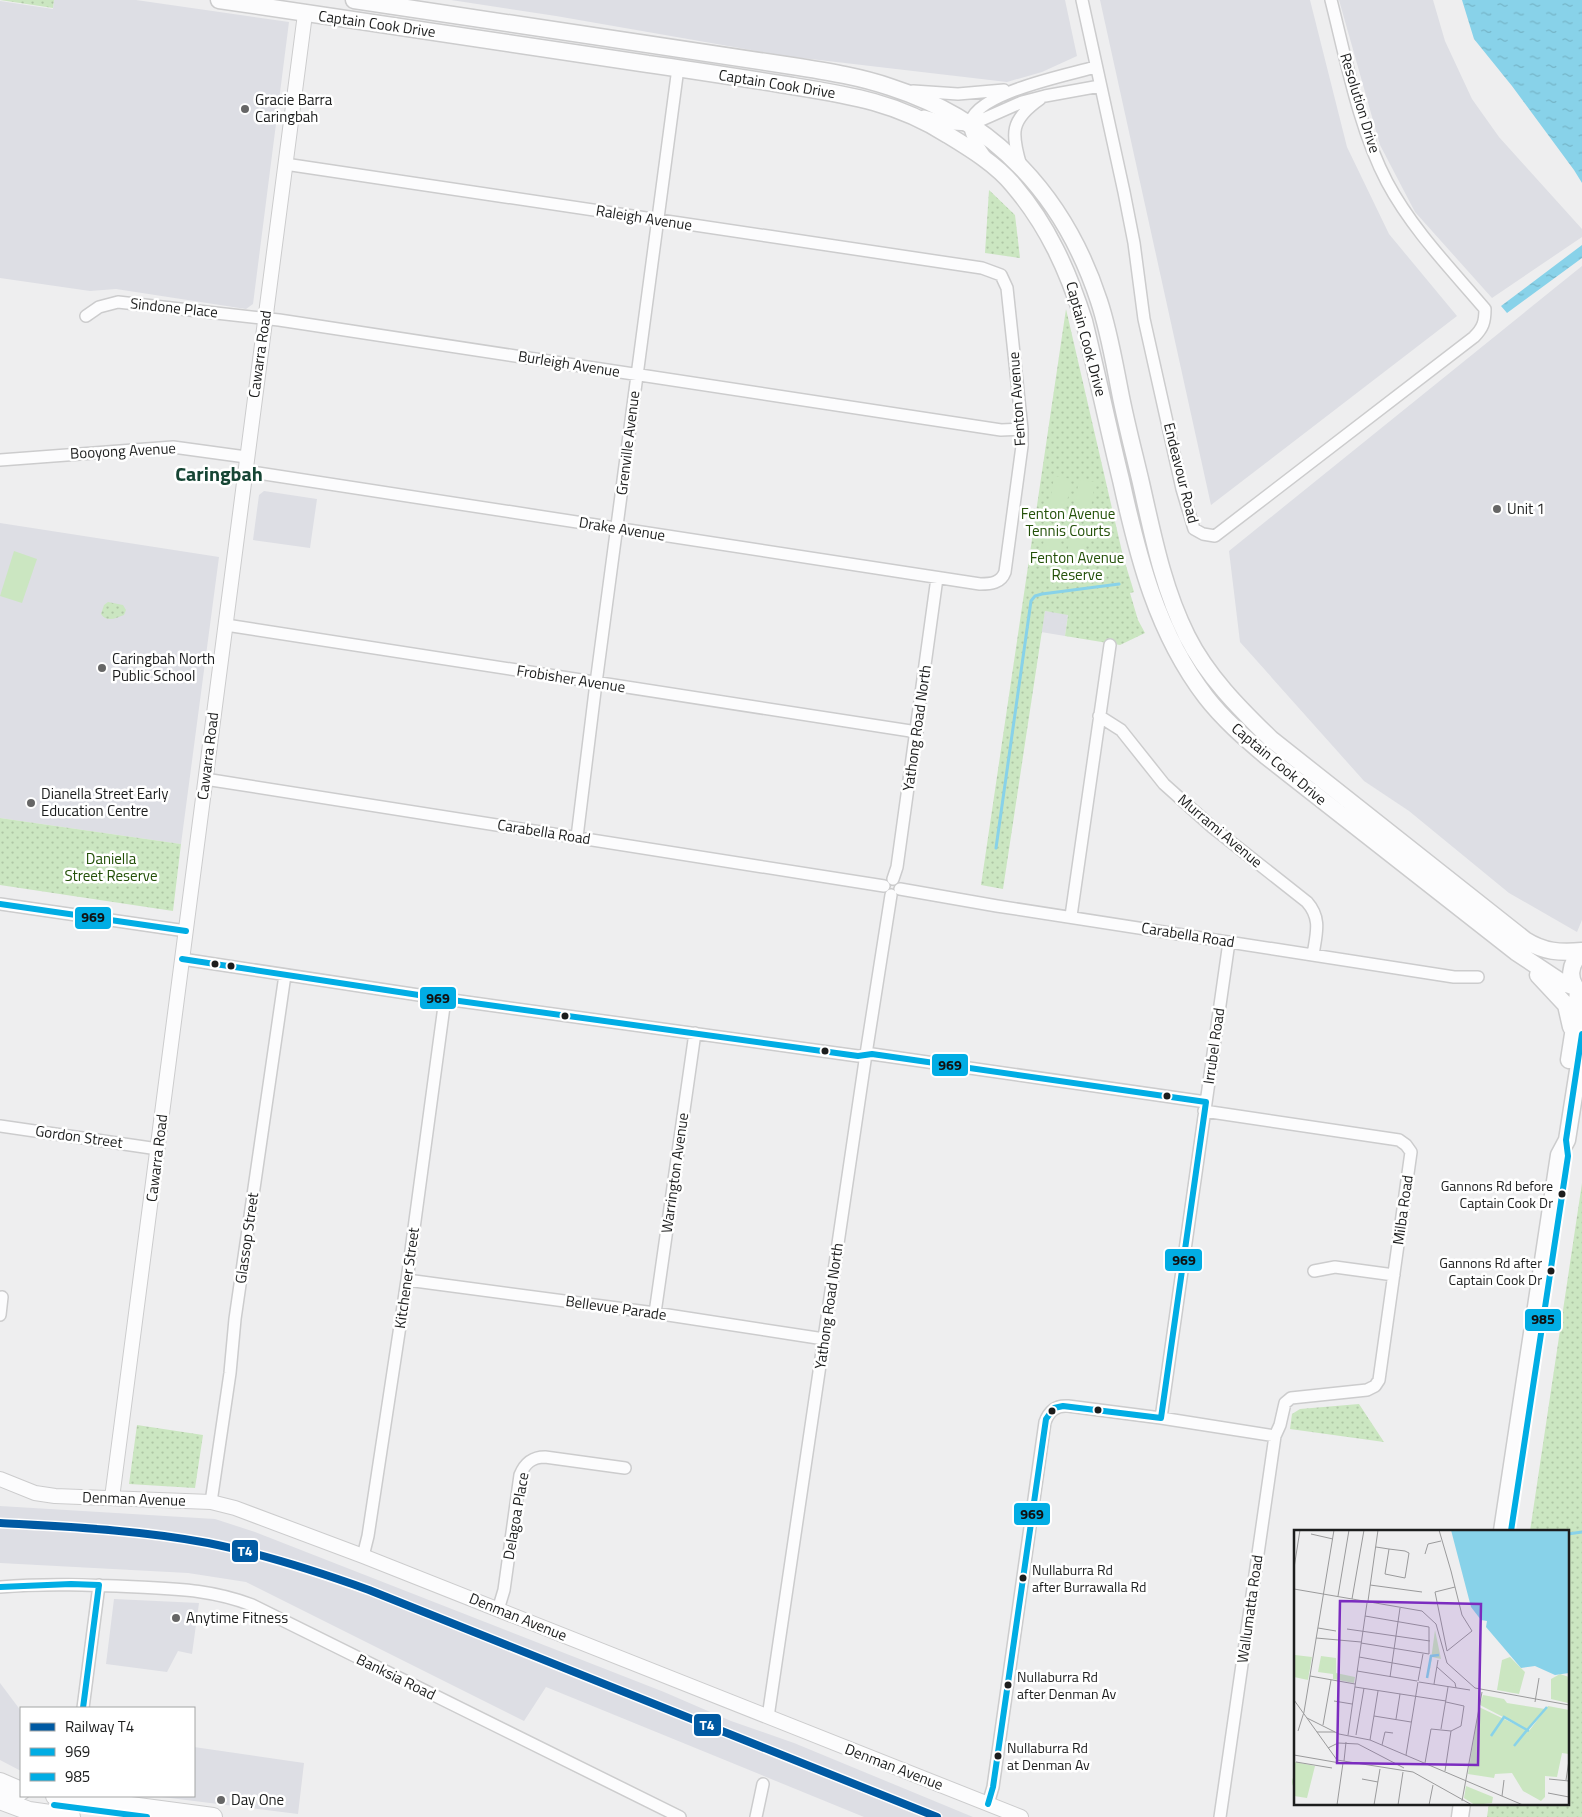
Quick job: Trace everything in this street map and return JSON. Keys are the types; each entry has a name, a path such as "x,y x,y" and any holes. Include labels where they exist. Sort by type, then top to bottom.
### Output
{"main road":[{"name":"Captain Cook Drive","path":"219,0 306,7 856,97 889,105 946,133 990,163 1013,184 1035,214 1056,247 1072,283 1084,321 1143,572 1160,618 1180,656 1206,698 1266,756 1516,952 1561,982 1578,990"},
{"name":"Captain Cook Drive","path":"354,0 799,67 846,76 890,87 942,109 970,125 1021,166 1041,188 1058,212 1087,266 1109,337 1159,563 1172,605 1188,638 1207,670 1238,707 1271,739 1525,940 1544,950 1582,952"},
{"name":"Grenville Avenue","path":"678,49 678,68"},
{"path":"1516,952 1566,1006 1577,1043"},
{"path":"1502,1530 1559,1155 1566,1140 1577,1043 1578,990 1571,976 1571,969 1582,952"},
{"path":"0,1782 20,1791"},
{"path":"65,1797 67,1817"},
{"path":"72,1797 213,1817"},
{"path":"0,1800 29,1810 67,1817"},
{"path":"1460,1817 1462,1804"},
{"path":"0,1810 67,1817"}],"street":[{"name":"Endeavour Road","path":"1082,0 1134,243 1144,319 1182,489 1194,529 1203,534 1214,536 1224,529 1474,337 1481,330 1485,322"},
{"name":"Resolution Drive","path":"1331,0 1367,137 1387,183 1416,227 1485,309 1485,322"},
{"name":"Cawarra Road","path":"112,1498 226,625 244,471 306,7"},
{"path":"990,163 974,138 970,125 972,117 977,110 984,104 1018,89 1095,67"},
{"name":"Grenville Avenue","path":"577,837 678,68"},
{"path":"889,105 953,124 970,125 1022,102 1100,86"},
{"path":"890,87 923,93 958,94 1018,89"},
{"path":"1021,166 1015,144 1016,123 1028,107 1045,96"},
{"name":"Raleigh Avenue","path":"285,164 982,268 1001,275"},
{"name":"Fenton Avenue","path":"999,581 1005,572 1022,446 1022,429 1007,288 1001,275"},
{"name":"Sindone Place","path":"86,316 100,307 118,302 265,318"},
{"name":"Burleigh Avenue","path":"265,318 1001,430 1022,429"},
{"name":"Booyong Avenue","path":"0,460 173,447 246,457"},
{"name":"Drake Avenue","path":"244,471 938,578 980,584 999,581"},
{"name":"Yathong Road North","path":"768,1717 866,1054 892,887 897,867 938,578"},
{"name":"Frobisher Avenue","path":"226,625 917,732"},
{"path":"1071,916 1110,645"},
{"name":"Murrami Avenue","path":"1099,716 1121,730 1164,784 1212,827 1307,902 1317,918 1313,955"},
{"name":"Carabella Road","path":"205,779 892,887 997,906 1454,977 1478,977"},
{"path":"0,904 186,931"},
{"name":"Irrubel Road","path":"1160,1418 1229,942"},
{"path":"182,959 858,1056 866,1054 956,1066 1205,1106"},
{"name":"Glassop Street","path":"211,1502 230,1373 236,1309 285,975"},
{"name":"Kitchener Street","path":"363,1556 368,1536 407,1280 446,998"},
{"name":"Warrington Avenue","path":"655,1314 694,1033"},
{"name":"Milba Road","path":"1205,1106 1404,1142 1409,1148 1411,1157 1380,1376 1377,1383 1367,1390 1294,1398 1286,1403"},
{"name":"Gordon Street","path":"0,1126 158,1149"},
{"path":"1314,1271 1335,1267 1394,1275"},
{"name":"Bellevue Parade","path":"407,1280 824,1339"},
{"path":"0,1315 2,1297"},
{"name":"Wallumatta Road","path":"1220,1817 1275,1436 1286,1403"},
{"path":"988,1804 993,1786 1045,1422 1048,1415 1054,1408 1068,1406 1275,1436"},
{"name":"Delagoa Place","path":"498,1610 504,1590 520,1475 525,1465 534,1458 545,1457 625,1468"},
{"name":"Denman Avenue","path":"0,1479 18,1487 55,1496 211,1502 235,1508 363,1556 1021,1817"},
{"name":"Banksia Road","path":"0,1587 53,1584 99,1585 208,1592 230,1596 252,1605 680,1817"},
{"path":"83,1707 99,1585"},
{"path":"756,1817 763,1784"}],"shaded area":[{"path":"54,0 136,0 289,22 253,304 246,309 116,289 90,291 0,278 0,1 53,9"},
{"path":"451,0 1065,0 1077,56 1042,72 1007,82 785,56 556,16"},
{"path":"1100,0 1310,0 1347,147 1389,234 1457,316 1211,505"},
{"path":"1339,0 1433,0 1445,41 1472,99 1499,137 1582,229 1582,237 1492,298 1415,212 1380,145"},
{"path":"1582,266 1582,920 1577,932 1509,893 1409,811 1364,781 1240,642 1229,551"},
{"path":"264,491 317,499 310,548 253,540 259,495"},
{"name":"Caringbah North Public School","path":"0,523 219,557 181,844 0,818"},
{"path":"1045,611 1068,614 1065,636 1041,632"},
{"path":"0,1506 215,1519 255,1532 664,1692 731,1721 794,1743 973,1817 864,1817 546,1687 524,1721 246,1582 188,1573 0,1563"},
{"path":"114,1599 199,1603 192,1654 178,1651 167,1672 106,1664"},
{"path":"0,1683 20,1710 20,1770 0,1760"},
{"path":"195,1747 304,1763 298,1814 162,1797 195,1797"}],"green space":[{"path":"0,0 54,0 53,8"},
{"path":"989,190 1015,215 1020,258 985,253"},
{"name":"Fenton Avenue Reserve","path":"1066,309 1123,556 1134,592 1130,593 1138,620 1145,633 1120,645 1065,636 1068,615 1045,611 1003,889 981,885"},
{"path":"1054,476 1071,479 1065,515 1049,512"},
{"path":"1079,480 1095,482 1089,518 1073,515"},
{"path":"1046,528 1063,530 1057,566 1040,563"},
{"path":"1071,531 1087,534 1081,569 1065,567"},
{"path":"14,551 37,559 22,603 0,596"},
{"path":"108,602 123,605 126,610 124,615 112,619 103,617 101,614 104,605"},
{"name":"Daniella Street Reserve","path":"0,818 181,844 173,911 0,885"},
{"path":"1582,1183 1582,1817 1487,1817 1489,1804 1570,1804 1570,1530 1530,1530"},
{"path":"1359,1404 1384,1442 1290,1429 1292,1414 1300,1409"},
{"path":"137,1425 203,1435 195,1488 129,1484"}],"water":[{"path":"1462,0 1582,0 1582,183 1512,86 1474,39"},
{"path":"1582,245 1582,258 1507,313 1501,306"}],"waterway":[{"path":"996,848 1031,601 1035,596 1042,594 1119,584"},
{"path":"1570,1534 1582,1532"}],"rail line":[{"name":"T4","path":"0,1523 157,1535 249,1552 309,1570 369,1590 937,1817"}],"transit line":[{"name":"969","path":"0,904 186,931"},
{"name":"969","path":"182,959 445,999 858,1056 872,1054 1206,1102"},
{"name":"985","path":"1511,1530 1568,1156 1566,1140 1582,1034"},
{"name":"969","path":"1161,1418 1206,1102"},
{"name":"969","path":"988,1804 993,1787 1046,1419 1054,1408 1063,1406 1161,1418"},
{"name":"969","path":"0,1587 71,1584 99,1585"},
{"name":"969","path":"83,1707 99,1585"},
{"name":"985","path":"54,1805 147,1817"}],"place":[{"name":"Gracie Barra Caringbah","path":"245,109"},
{"name":"Unit 1","path":"1497,509"},
{"name":"Caringbah North Public School","path":"102,668"},
{"name":"Dianella Street Early Education Centre","path":"31,803"},
{"name":"Gannons Rd before Captain Cook Dr","path":"1562,1194"},
{"name":"Gannons Rd after Captain Cook Dr","path":"1551,1271"},
{"name":"Nullaburra Rd after Burrawalla Rd","path":"1023,1578"},
{"name":"Anytime Fitness","path":"176,1618"},
{"name":"Nullaburra Rd after Denman Av","path":"1008,1685"},
{"name":"Nullaburra Rd at Denman Av","path":"998,1756"},
{"name":"Day One","path":"221,1800"}],"district":[{"name":"Caringbah","path":"219,474"}],"park label":[{"name":"Fenton Avenue Tennis Courts","path":"1068,522"}]}
